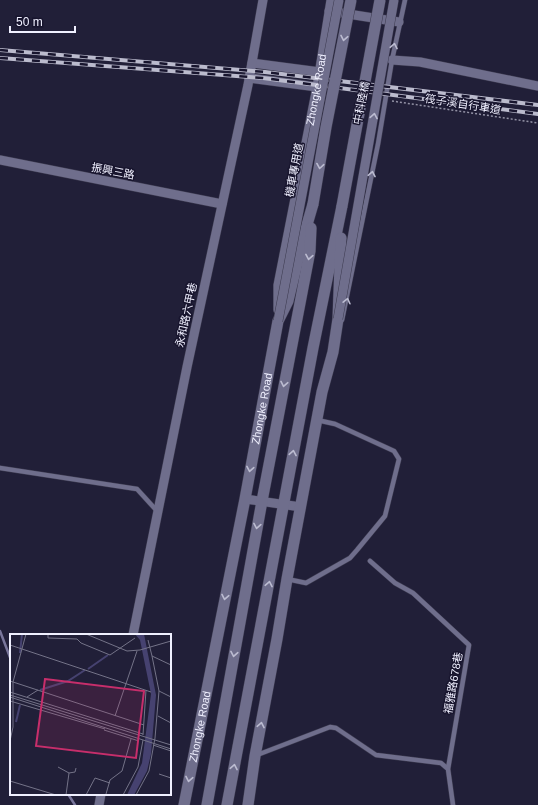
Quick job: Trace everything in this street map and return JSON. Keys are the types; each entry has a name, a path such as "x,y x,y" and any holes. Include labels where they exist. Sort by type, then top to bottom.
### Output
{"street":[{"name":"永和路六甲巷","path":"133,634 187,367 249,78 263,0"},
{"name":"Zhongke Road","path":"184,805 245,498 278,321 278,284 320,72 331,0"},
{"name":"機車專用道","path":"278,321 339,0"},
{"path":"278,321 288,301 313,204 326,127 351,0"},
{"name":"中科陸橋","path":"342,206 380,0"},
{"path":"248,805 255,756 322,392 333,352 394,0"},
{"path":"329,11 399,22"},
{"path":"392,60 420,62 538,86"},
{"path":"252,63 320,72"},
{"path":"249,78 317,87"},
{"name":"振興三路","path":"0,160 222,204"},
{"name":"Zhongke Road","path":"207,805 262,501 310,252 313,204"},
{"path":"338,319 342,206"},
{"path":"227,805 313,348 342,206"},
{"path":"245,498 301,507"},
{"path":"99,805 101,795"}],"lane":[{"path":"333,352 343,319 352,279 404,0"},
{"path":"287,580 306,583 350,558 358,550 385,516 399,459 394,451 335,424 317,420"},
{"path":"0,468 137,489 158,512"},
{"name":"福雅路678巷","path":"370,561 395,583 414,593 469,645 448,769 453,805"},
{"path":"255,756 330,727 336,728 376,755 441,763 448,769"}],"path":[{"name":"筏子溪自行車道","path":"385,100 538,123"}],"waterway":[{"path":"0,631 10,657"},
{"path":"69,795 75,805"}],"railway":[{"path":"0,50 265,72 538,105"},
{"path":"0,58 263,78 538,114"}]}
